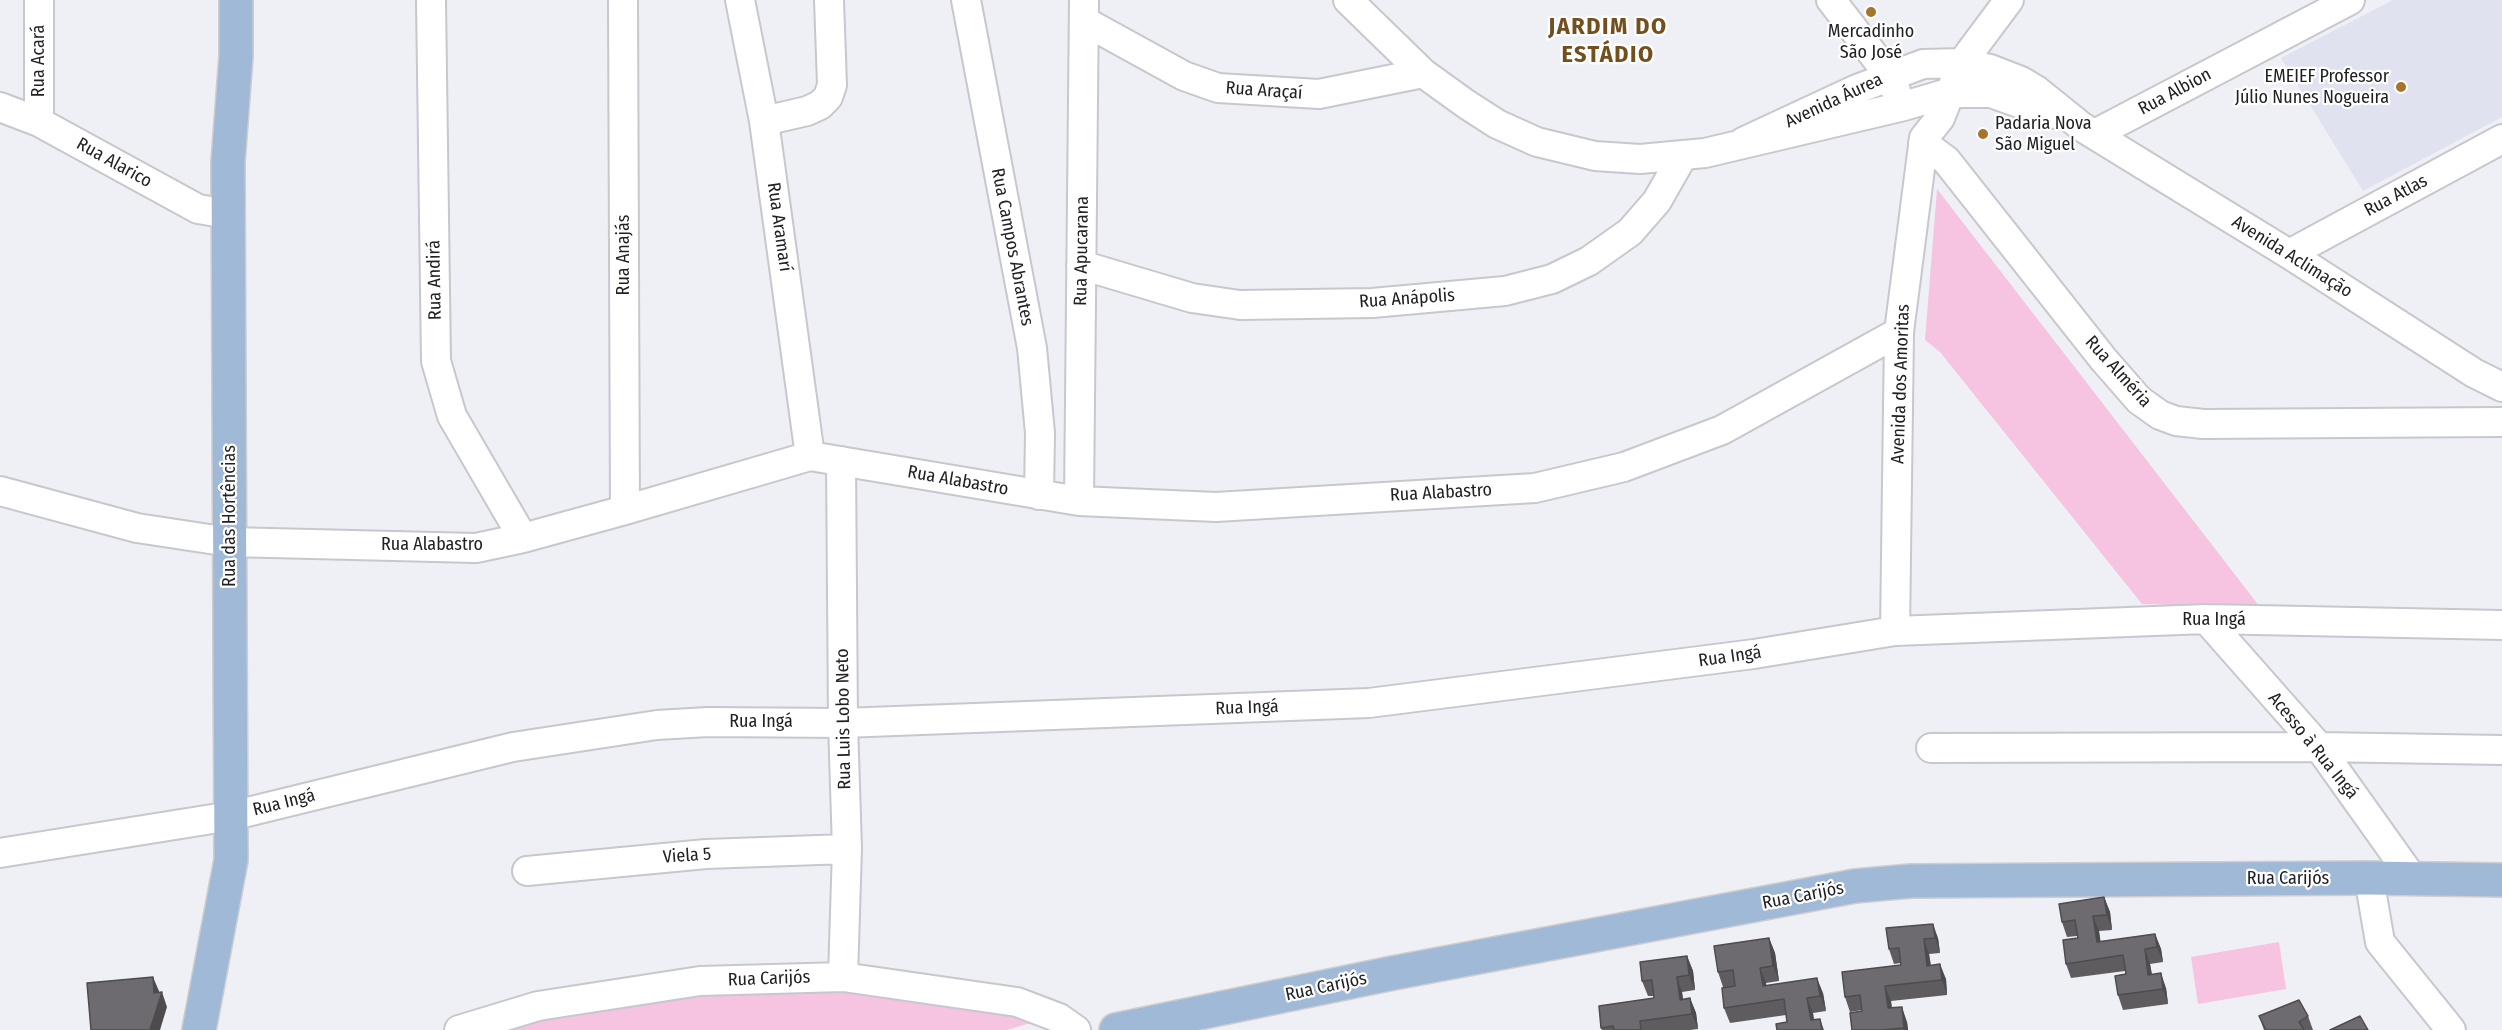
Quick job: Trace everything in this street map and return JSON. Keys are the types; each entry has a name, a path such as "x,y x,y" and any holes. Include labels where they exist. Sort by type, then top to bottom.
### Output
{"main road":[{"name":"Rua das Hortências","path":"199,1030 231,860 228,162 236,56 236,0"},
{"name":"Rua Carijós","path":"1116,1030 1393,973 1855,886 1911,880 2369,878 2502,880"}],"street":[{"name":"Rua Acará","path":"39,0 39,122"},
{"name":"Rua Andirá","path":"431,0 436,361 452,416 523,538"},
{"name":"Rua Anajás","path":"623,0 625,510"},
{"name":"Rua Aramarí","path":"740,0 764,121 810,456"},
{"path":"764,121 807,111 820,105 828,97 832,85 829,0"},
{"name":"Rua Campos Abrantes","path":"966,0 1032,348 1040,433 1039,495"},
{"name":"Avenida Áurea","path":"1348,0 1423,74 1497,124 1537,142 1595,156 1640,159 1682,157 1904,106 1948,93"},
{"path":"1831,0 1888,75 1923,141"},
{"name":"Avenida dos Amoritas","path":"1895,631 1899,332 1923,141 1940,118 1948,93 1962,63 2009,0"},
{"name":"Rua Albion","path":"2089,131 2350,0"},
{"name":"Rua Araçaí","path":"1084,10 1184,76 1218,88 1319,94 1423,74"},
{"name":"Rua Apucarana","path":"1079,501 1084,10"},
{"name":"Avenida Áurea","path":"1743,142 1888,75 1923,64 1962,63"},
{"name":"Avenida Aclimação","path":"1962,63 1990,69 2021,81 2089,131 2289,254 2474,373 2502,387"},
{"name":"Avenida Aclimação","path":"1948,93 1991,93 2028,105 2089,131"},
{"name":"Rua Alarico","path":"0,107 39,122 198,209 228,214"},
{"name":"Rua Atlas","path":"2289,254 2502,139"},
{"name":"Rua Alméria","path":"1923,141 1946,160 2104,360 2139,400 2160,415 2176,421 2203,424 2502,422"},
{"name":"Rua Anápolis","path":"1082,265 1192,298 1240,305 1372,303 1505,291 1552,279 1589,261 1630,232 1657,201 1682,157"},
{"name":"Rua Alabastro","path":"0,491 137,528 229,542 476,548 523,538 625,510 810,456 1079,501 1216,507 1535,488 1624,467 1722,430 1899,332"},
{"path":"2471,423 2502,399"},
{"name":"Rua Luis Lobo Neto","path":"841,461 843,723 847,849 843,977"},
{"name":"Rua Ingá","path":"0,853 231,816 513,747 677,724 708,722 843,723 1369,703 1754,654 1895,631 2206,619 2502,625"},
{"name":"Acesso à Rua Ingá","path":"2206,619 2319,747 2413,879"},
{"path":"1931,747 2319,747 2502,750"},
{"name":"Viela 5","path":"527,871 706,854 847,849"},
{"path":"2369,878 2380,942 2451,1030"},
{"name":"Rua Carijós","path":"459,1030 538,1006 700,981 843,977 1017,1002 1059,1018 1076,1030"}],"shaded area":[{"name":"EMEIEF Professor Júlio Nunes Nogueira","path":"2393,0 2502,0 2502,117 2363,191 2281,58"},
{"path":"1937,189 2260,607 2142,604 1940,352 1925,340"},
{"path":"2279,942 2286,989 2198,1004 2191,957"},
{"path":"854,989 947,1001 1037,1021 1007,1030 506,1030 548,1017 704,996"}],"building":[{"path":"2104,897 2107,915 2093,916 2097,942 2155,934 2157,947 2145,949 2148,975 2161,973 2163,989 2118,995 2115,976 2126,974 2123,955 2066,964 2063,940 2078,938 2075,920 2062,922 2059,904"},
{"path":"1933,924 1935,938 1924,939 1927,966 1940,964 1942,980 1885,986 1888,1008 1902,1007 1904,1028 1852,1030 1850,1013 1862,1011 1860,995 1845,997 1842,972 1901,965 1899,948 1889,949 1886,928"},
{"path":"1769,938 1773,966 1760,968 1763,986 1817,978 1820,996 1807,998 1811,1020 1820,1019 1822,1030 1777,1030 1776,1024 1787,1022 1784,999 1724,1008 1722,988 1735,986 1733,970 1718,972 1714,946"},
{"path":"1687,956 1689,975 1677,977 1680,1000 1690,998 1692,1014 1640,1021 1641,1030 1614,1030 1613,1026 1601,1028 1599,1006 1654,998 1652,980 1642,981 1640,962"},
{"path":"153,977 154,993 162,992 150,1030 91,1030 87,983"},
{"path":"2299,1000 2308,1016 2299,1022 2304,1030 2266,1030 2259,1016"},
{"path":"2360,1016 2368,1030 2330,1030"}],"place":[{"name":"Mercadinho São José","path":"1871,12"},
{"name":"EMEIEF Professor Júlio Nunes Nogueira","path":"2401,87"},
{"name":"Padaria Nova São Miguel","path":"1983,134"}],"district":[{"name":"JARDIM DO ESTÁDIO","path":"1608,41"}]}
